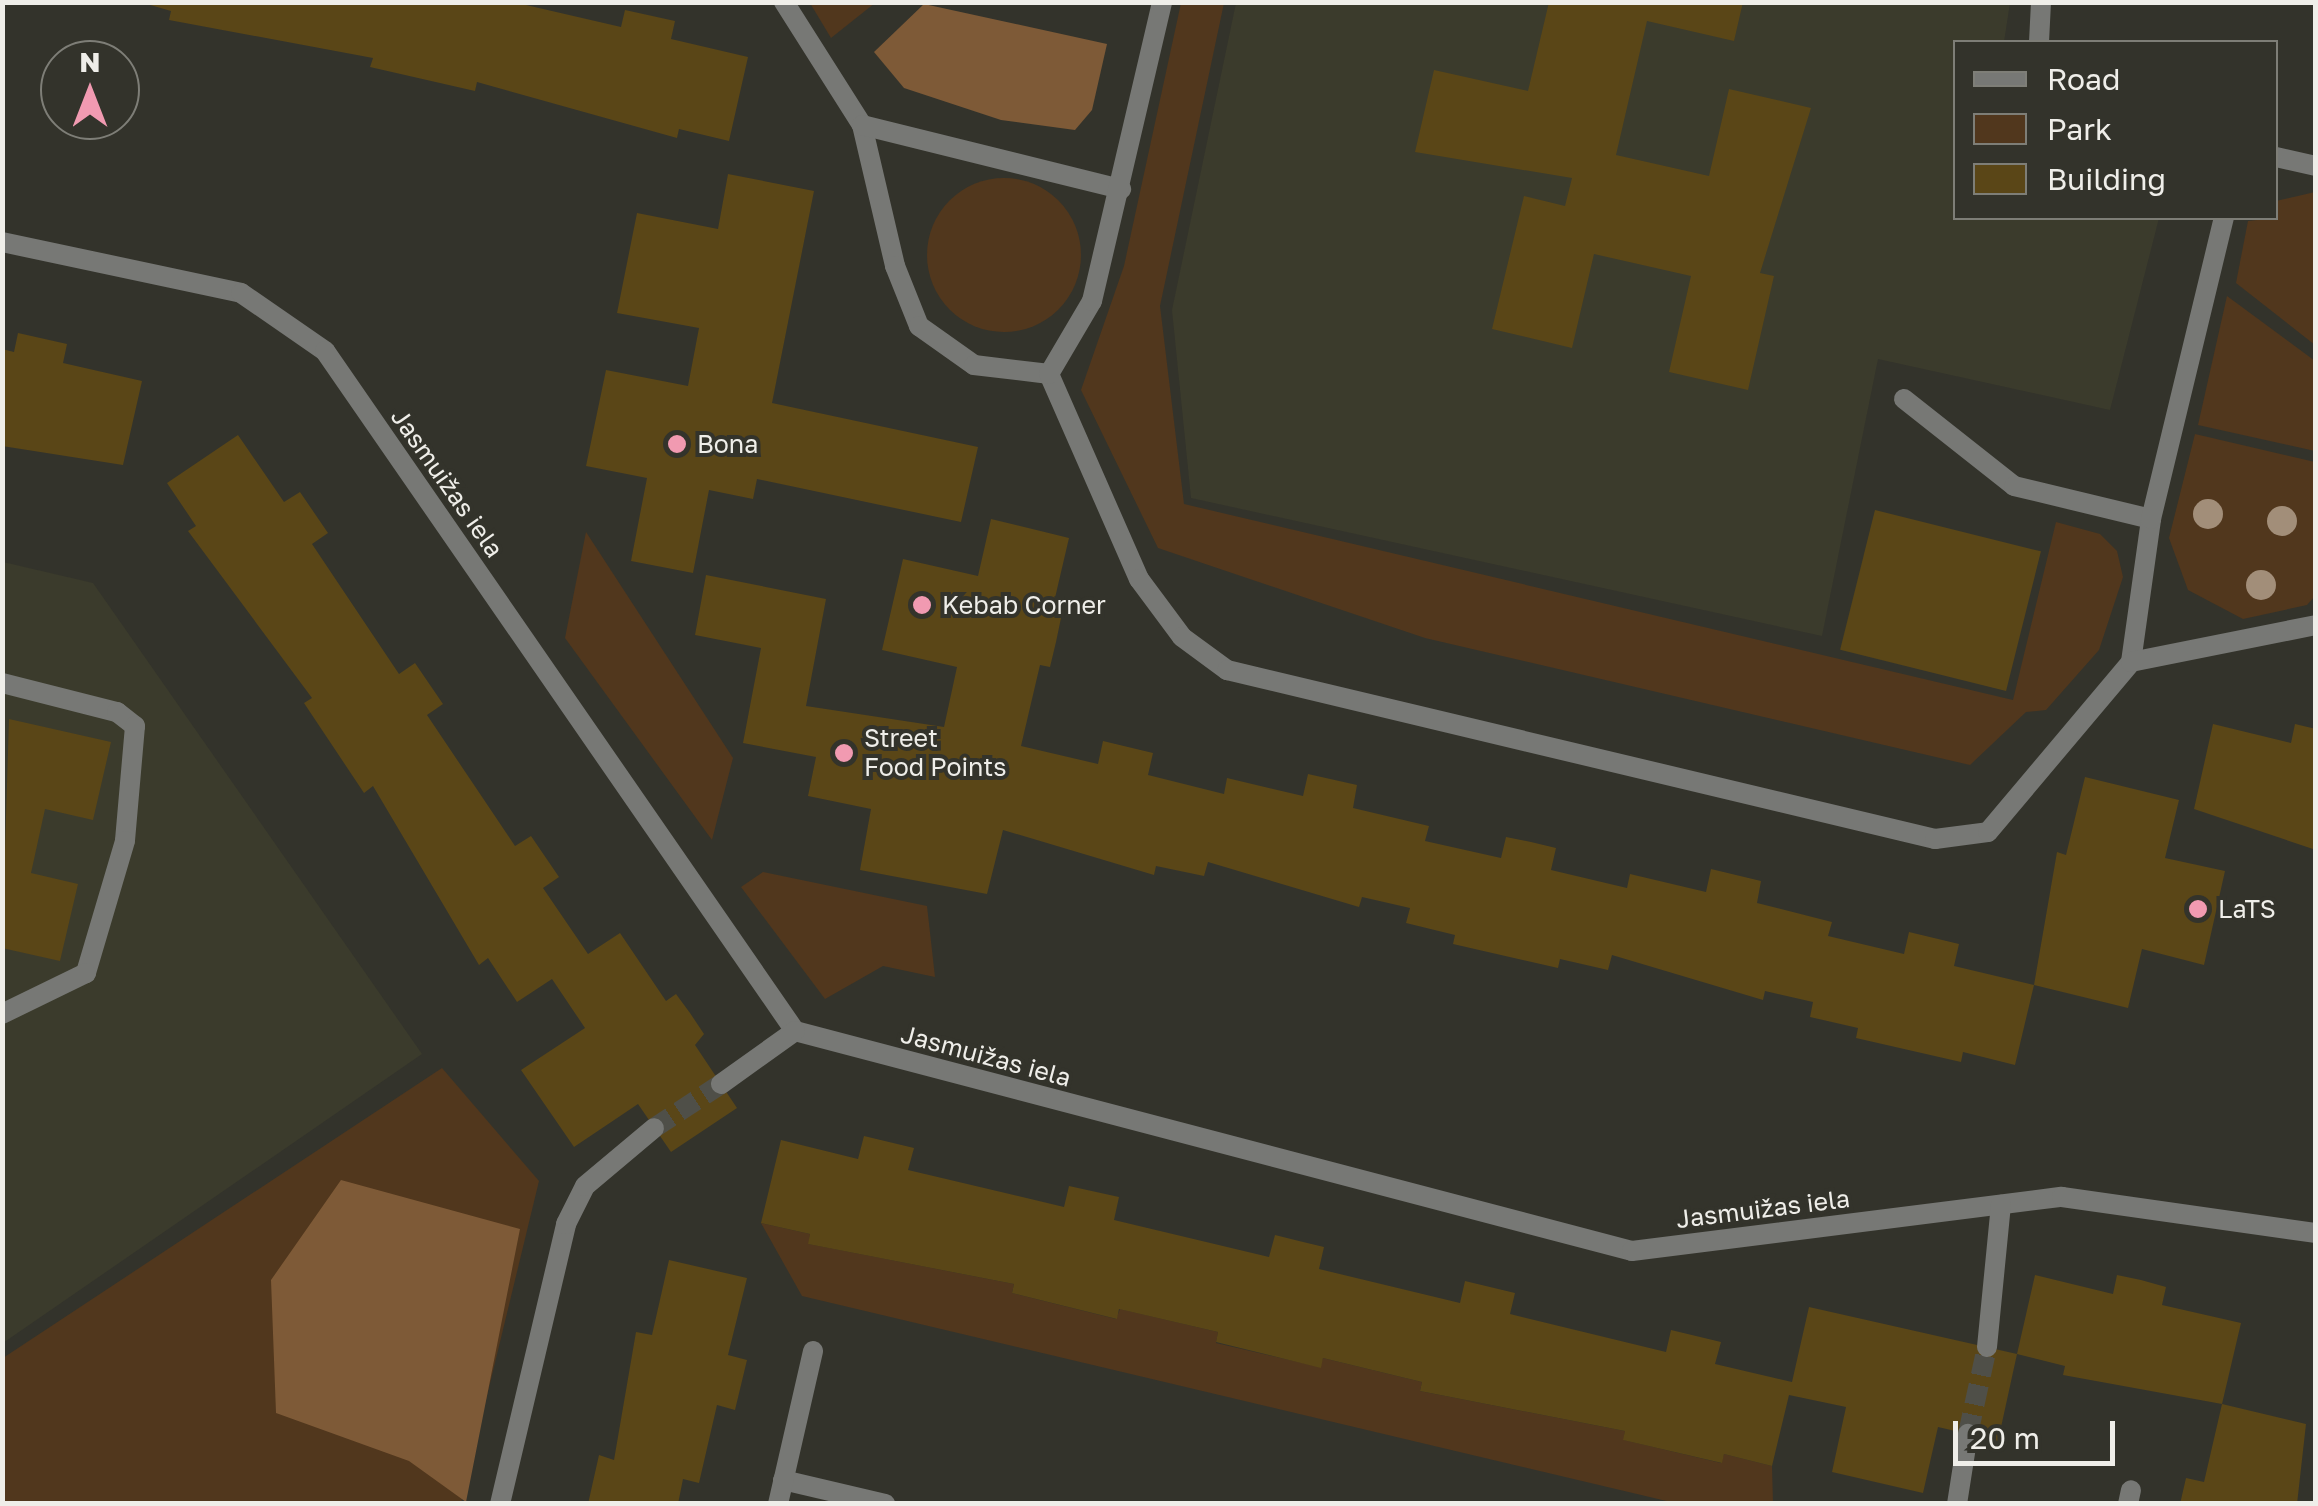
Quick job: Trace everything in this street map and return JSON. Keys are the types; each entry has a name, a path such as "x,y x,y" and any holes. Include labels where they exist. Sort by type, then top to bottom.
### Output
{"street":[{"path":"784,2 862,125 904,297 930,340 974,366 1049,374"},
{"path":"1049,374 1092,302 1122,189 1162,2"},
{"path":"2039,40 2042,2"},
{"path":"862,125 1122,189"},
{"path":"2278,157 2316,166"},
{"path":"1049,374 1139,579 1182,637 1227,670 1936,838 1988,832 2131,662 2151,519 2224,220"},
{"name":"Jasmuižas iela","path":"2,242 242,293 325,351 795,1032 1632,1252 2002,1204 2138,1202 2316,1234"},
{"path":"1904,399 2014,486 2151,519"},
{"path":"2131,662 2316,625"},
{"path":"2,684 117,712 135,726 125,841 86,973 2,1014"},
{"path":"721,1084 795,1032"},
{"path":"500,1504 566,1224 586,1186 654,1128"},
{"path":"1987,1347 2002,1204"},
{"path":"778,1504 813,1352"},
{"path":"1957,1504 1968,1434"},
{"path":"784,1480 884,1504"}],"shaded area":[{"path":"1236,3 2010,3 2004,40 1953,40 1953,220 2158,220 2110,410 1878,359 1822,636 1191,498 1172,310"},
{"path":"924,4 1107,44 1092,110 1075,130 1001,120 904,88 874,52"},
{"path":"3,562 93,583 422,1054 3,1343"},
{"path":"341,1180 520,1229 466,1502 409,1461 276,1413 271,1280"}],"green space":[{"path":"810,3 875,3 831,38"},
{"path":"1181,3 1224,3 1160,306 1184,504 2013,700 2056,522 2100,534 2117,551 2123,577 2099,650 2046,710 2026,712 1970,765 1425,638 1158,548 1081,390 1124,266"},
{"path":"1004,178 1033,184 1058,201 1075,226 1081,255 1075,284 1058,309 1033,326 1004,332 975,326 950,309 933,284 927,255 933,226 950,201 975,184"},
{"path":"2316,192 2315,345 2236,283 2248,221 2278,220 2278,201"},
{"path":"2227,296 2315,361 2315,451 2198,425"},
{"path":"2195,434 2315,462 2315,596 2307,605 2243,619 2188,590 2169,538"},
{"path":"586,532 733,758 712,840 565,638"},
{"path":"763,872 927,906 935,977 883,966 825,999 741,887"},
{"path":"442,1068 539,1181 461,1503 3,1504 3,1358"},
{"path":"761,1223 810,1234 809,1244 1014,1284 1012,1293 1116,1319 1120,1309 1218,1332 1216,1343 1320,1367 1323,1358 1422,1382 1420,1391 1625,1431 1624,1440 1721,1463 1724,1454 1772,1466 1773,1503 1675,1503 802,1296"}],"building":[{"path":"140,2 513,2 621,27 625,10 675,21 671,39 748,57 729,141 679,129 677,138 477,82 475,91 370,67 373,58 169,20 171,11"},
{"path":"1549,2 1743,2 1734,41 1647,21 1616,155 1709,176 1729,89 1811,108 1760,273 1774,276 1748,390 1669,372 1691,276 1594,254 1572,348 1492,329 1524,196 1565,206 1572,178 1415,152 1434,70 1528,91"},
{"path":"728,174 814,191 772,403 978,447 961,522 757,479 753,499 709,490 693,573 631,561 647,478 586,466 606,370 688,386 699,328 617,313 637,213 718,229"},
{"path":"18,333 67,344 63,363 142,381 123,465 2,446 2,349 14,352"},
{"path":"238,435 284,502 300,492 328,533 312,544 399,674 415,663 443,704 427,715 515,846 531,836 559,877 543,888 588,954 620,933 666,1001 676,994 690,1013 704,1034 695,1045 737,1108 671,1152 638,1104 574,1147 521,1070 585,1028 552,979 517,1002 488,958 479,965 373,786 364,793 304,703 312,698 188,531 196,526 167,483"},
{"path":"1875,510 2041,551 2006,691 1840,650"},
{"path":"991,519 1069,538 1051,615 1061,618 1056,642 1050,667 1040,665 1021,746 1098,764 1103,741 1153,753 1148,775 1224,794 1227,778 1303,796 1308,774 1357,785 1353,808 1429,826 1425,841 1501,858 1506,837 1531,842 1556,848 1551,870 1627,888 1630,874 1706,892 1711,869 1761,881 1757,903 1832,922 1828,936 1904,954 1909,932 1959,944 1954,966 2034,985 2015,1065 1963,1052 1961,1062 1856,1038 1858,1028 1810,1017 1813,1002 1765,991 1763,1000 1612,955 1608,970 1560,959 1558,968 1453,944 1455,935 1406,923 1410,908 1362,897 1359,907 1208,862 1204,876 1156,866 1154,875 1003,830 987,894 860,870 871,809 808,796 816,757 743,743 761,648 695,635 706,575 826,599 806,706 944,727 957,667 882,650 903,559 978,576"},
{"path":"9,719 111,742 93,820 45,809 31,873 78,884 60,961 2,948"},
{"path":"2213,724 2291,743 2295,724 2316,729 2316,850 2194,809"},
{"path":"2085,777 2179,800 2165,858 2225,871 2204,965 2142,949 2128,1008 2034,985 2057,852 2066,855"},
{"path":"864,1136 914,1148 908,1170 1064,1207 1069,1186 1119,1197 1114,1220 1269,1257 1275,1235 1324,1247 1319,1269 1460,1303 1465,1281 1515,1293 1510,1314 1666,1352 1671,1330 1721,1342 1715,1364 1792,1382 1809,1307 2017,1354 1998,1441 1938,1427 1923,1493 1832,1472 1846,1407 1789,1395 1772,1466 1724,1454 1722,1463 1623,1440 1625,1431 1420,1391 1422,1382 1323,1358 1321,1368 1216,1342 1218,1332 1119,1309 1117,1319 1012,1293 1014,1284 808,1244 810,1234 761,1223 781,1140 858,1159"},
{"path":"669,1260 747,1278 728,1355 747,1360 735,1410 717,1405 699,1483 683,1479 678,1504 588,1504 599,1455 614,1460 636,1332 652,1335"},
{"path":"2035,1275 2113,1294 2117,1275 2141,1280 2166,1287 2162,1305 2241,1323 2222,1404 2063,1375 2065,1366 2017,1354"},
{"path":"2222,1404 2306,1424 2297,1504 2180,1504 2186,1478 2204,1482"}],"tunnel":[{"path":"654,1128 721,1084"},
{"path":"1968,1434 1987,1347"}],"place":[{"name":"Bona","path":"677,444"},
{"name":"Kebab Corner","path":"922,605"},
{"name":"Street Food Points","path":"844,753"},
{"name":"LaTS","path":"2198,909"}]}
